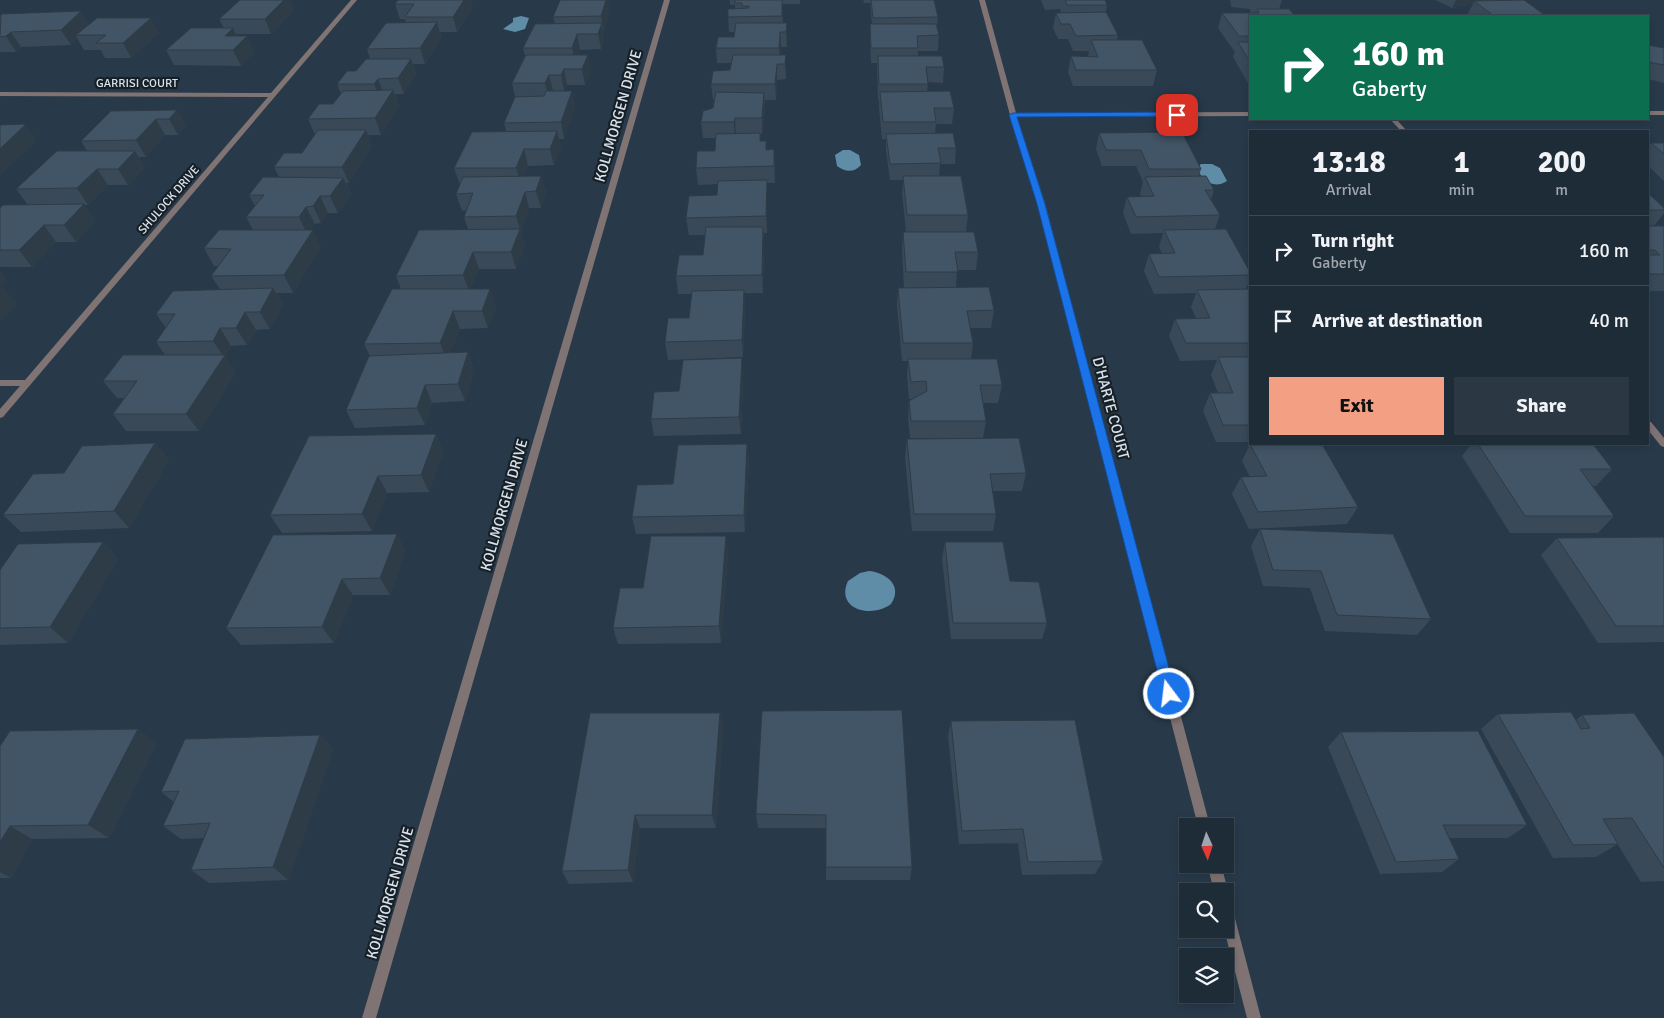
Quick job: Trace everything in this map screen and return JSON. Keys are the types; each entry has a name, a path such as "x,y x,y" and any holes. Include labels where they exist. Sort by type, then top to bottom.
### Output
{"street":[{"name":"SHULOCK DRIVE","path":"0,415 354,0"},
{"name":"KOLLMORGEN DRIVE","path":"369,1018 667,0"},
{"name":"D'HARTE COURT","path":"982,0 1013,115 1041,204 1202,818"},
{"name":"GARRISI COURT","path":"0,94 274,95"},
{"path":"1649,113 1664,113"},
{"path":"1013,115 1249,114"},
{"path":"1394,120 1403,130"},
{"path":"0,383 27,383"},
{"path":"1649,425 1664,444"},
{"path":"1233,938 1254,1018"}],"water":[{"path":"521,16 529,18 525,29 515,32 503,29 513,22 513,18"},
{"path":"843,150 850,150 859,155 861,165 849,171 837,166 835,155"},
{"path":"1201,164 1212,164 1220,168 1227,181 1222,184 1213,184 1205,180 1197,168"},
{"path":"869,571 882,574 891,581 895,592 891,604 874,611 857,609 851,605 846,599 845,591 848,581 860,573"}],"building":[{"path":"240,0 284,0 265,19 219,19"},
{"path":"398,0 464,0 453,17 405,17 414,4 395,4"},
{"path":"560,0 606,0 601,16 553,17"},
{"path":"735,0 782,0 782,16 728,17 728,9 749,8 749,6 742,6 742,3 735,3"},
{"path":"871,0 934,0 938,17 873,18"},
{"path":"1065,0 1105,0 1107,5 1067,5"},
{"path":"1524,0 1545,15 1493,15 1474,1"},
{"path":"1257,9 1289,9 1294,15 1249,15 1249,36 1239,36 1222,13 1259,13"},
{"path":"81,11 61,30 11,32 6,36 0,37 1,14"},
{"path":"1106,12 1118,35 1076,36 1070,24 1061,24 1056,13"},
{"path":"97,18 151,18 123,43 96,43 106,35 76,35"},
{"path":"437,22 420,48 367,49 386,23"},
{"path":"602,23 598,34 577,34 572,48 523,48 535,24"},
{"path":"736,23 787,23 786,32 780,32 779,48 716,48 718,37 734,37"},
{"path":"870,24 936,24 939,35 917,36 918,48 871,48"},
{"path":"191,28 233,28 225,36 247,36 233,50 166,50"},
{"path":"1091,40 1142,40 1157,70 1076,70 1071,56 1098,57"},
{"path":"1238,42 1249,42 1249,60"},
{"path":"1649,45 1664,48 1664,65 1649,62"},
{"path":"526,55 588,55 582,69 564,69 561,75 549,75 545,83 512,83"},
{"path":"733,55 786,55 785,64 777,64 775,84 711,84 713,71 730,70"},
{"path":"878,56 942,56 944,67 926,67 928,84 879,84"},
{"path":"366,59 411,59 398,78 378,79 374,84 337,84 347,71 356,71"},
{"path":"393,90 375,118 308,119 319,104 333,104 343,91"},
{"path":"546,91 572,91 561,122 504,123 515,97 544,96"},
{"path":"950,91 954,108 934,108 936,122 883,122 880,92"},
{"path":"716,92 764,93 762,118 735,118 734,122 701,122 703,111 713,108"},
{"path":"177,110 169,119 156,119 136,140 81,141 111,111"},
{"path":"26,124 0,149 0,125"},
{"path":"318,130 366,130 342,167 274,167 284,153 302,153"},
{"path":"557,131 550,149 524,149 516,168 454,168 472,132"},
{"path":"1182,132 1201,169 1149,169 1141,150 1106,150 1099,133"},
{"path":"760,133 760,141 766,141 766,150 774,149 774,166 696,168 697,151 715,151 716,134"},
{"path":"953,133 956,148 938,148 941,163 890,164 886,134"},
{"path":"1651,143 1664,143 1664,154"},
{"path":"57,151 135,151 118,169 97,169 77,188 16,189"},
{"path":"541,176 536,191 525,192 516,216 464,217 473,193 456,194 463,177"},
{"path":"903,176 961,176 968,215 907,215"},
{"path":"1206,176 1214,190 1205,190 1220,215 1136,217 1127,197 1154,196 1145,177"},
{"path":"263,177 343,178 330,196 320,196 313,206 306,207 299,217 246,217 264,195 249,195"},
{"path":"767,180 766,216 686,218 689,196 717,195 718,181"},
{"path":"1649,194 1664,208 1664,210 1649,210"},
{"path":"84,204 64,225 44,225 19,250 0,250 0,208 3,205"},
{"path":"1649,226 1664,226 1664,274 1649,274 1649,255 1660,255 1655,250 1649,250"},
{"path":"706,227 763,227 762,275 676,276 679,255 703,255"},
{"path":"520,229 511,252 473,252 463,275 396,276 419,230"},
{"path":"1226,229 1249,270 1249,275 1159,277 1149,254 1175,253 1164,230"},
{"path":"219,230 313,230 284,275 211,276 231,249 204,248"},
{"path":"903,232 974,232 978,252 955,252 958,272 906,272"},
{"path":"989,287 994,310 967,311 973,343 903,343 898,288"},
{"path":"273,288 260,312 245,312 236,328 220,328 213,341 156,342 175,314 156,314 173,291"},
{"path":"392,289 490,289 482,311 453,311 440,343 364,344"},
{"path":"1249,289 1249,343 1186,343 1175,319 1210,318 1197,290"},
{"path":"744,290 742,340 665,342 668,318 689,318 692,291"},
{"path":"468,352 458,384 425,385 417,408 346,410 369,356"},
{"path":"123,355 225,355 186,414 113,414 137,381 103,381"},
{"path":"1218,357 1249,357 1249,425 1223,425 1210,393 1233,393"},
{"path":"742,358 739,417 651,419 654,392 679,391 683,360"},
{"path":"908,359 997,359 1002,385 980,385 986,421 911,421 909,401 927,391 926,381 911,382"},
{"path":"436,434 421,475 378,476 362,514 270,515 309,436"},
{"path":"1019,438 1026,473 990,474 996,514 914,514 907,439"},
{"path":"155,443 114,511 3,515 33,474 64,473 82,446"},
{"path":"747,444 744,515 632,517 637,485 673,484 678,445"},
{"path":"1251,445 1323,445 1358,507 1258,512 1241,477 1267,476"},
{"path":"1479,445 1594,445 1612,469 1580,469 1614,516 1525,516"},
{"path":"1260,529 1393,534 1431,619 1337,615 1321,571 1273,570"},
{"path":"397,534 380,578 342,579 322,627 226,628 273,535"},
{"path":"651,536 726,536 719,626 613,628 620,588 643,588"},
{"path":"1664,537 1664,626 1616,626 1557,538"},
{"path":"103,542 50,627 0,628 0,570 18,544"},
{"path":"945,542 1003,542 1010,581 1039,582 1047,623 953,623"},
{"path":"902,710 912,867 826,867 826,815 756,814 762,711"},
{"path":"1571,712 1581,729 1590,728 1582,715 1634,713 1664,757 1664,868 1632,818 1603,819 1618,844 1573,845 1498,714"},
{"path":"590,713 720,713 712,815 635,815 628,870 562,871"},
{"path":"1075,720 1103,861 1028,862 1023,829 962,831 951,721"},
{"path":"138,729 88,825 10,826 0,842 0,746 10,731"},
{"path":"1478,731 1527,825 1443,825 1459,859 1396,862 1341,732"},
{"path":"320,735 273,867 191,870 210,823 163,826 179,791 161,792 185,739"}],"route":[{"path":"1169,694 1041,204 1013,115 1177,115"}]}
